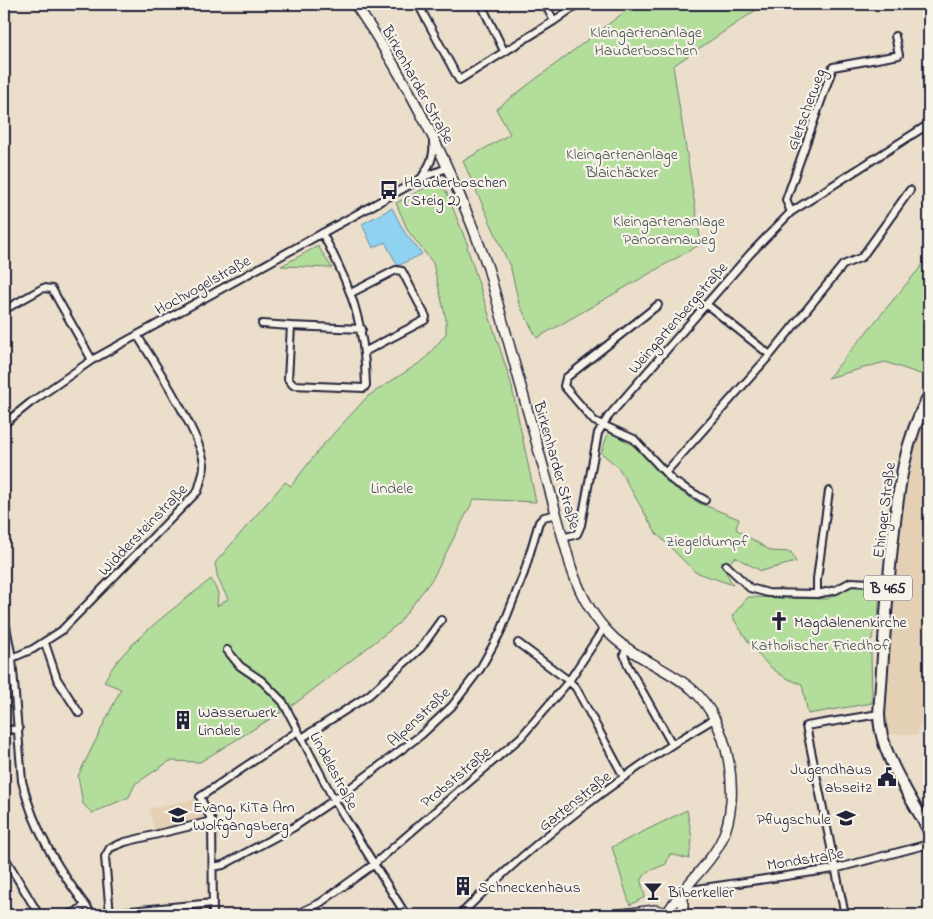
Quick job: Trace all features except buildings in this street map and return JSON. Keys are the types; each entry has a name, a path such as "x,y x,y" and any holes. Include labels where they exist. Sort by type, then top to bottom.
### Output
{"main road":[{"name":"Birkenharder Straße","path":"355,4 392,60 433,139 466,211 488,268 563,538 583,599 604,628 627,649 667,671 694,691 714,719 725,744 730,772 730,812 721,842 668,912"},
{"name":"Ehinger Straße","path":"929,396 918,415 904,460 888,584 879,714 879,726 884,745 929,831"},
{"path":"683,891 683,915"},
{"path":"616,915 655,910 678,915"}],"street":[{"path":"418,4 459,80 578,4"},
{"path":"481,4 504,51"},
{"path":"545,4 554,21"},
{"name":"Gletscherweg","path":"791,212 786,200 833,67 899,55 895,36"},
{"name":"Weingartenbergstraße","path":"563,538 577,534 581,525 593,456 603,425 706,304 791,212 929,124"},
{"path":"420,180 430,164 434,150 433,139"},
{"name":"Hochvogelstraße","path":"4,424 30,403 92,360 322,233 420,180 447,168"},
{"path":"666,472 770,355 843,265 862,257 910,190"},
{"path":"291,326 288,379 293,385 364,388 366,384 366,350 362,329 351,293 322,233"},
{"path":"351,293 396,270 402,271 426,317 425,320 366,350"},
{"path":"4,310 43,288 52,289 92,360"},
{"path":"706,304 770,355"},
{"path":"658,305 564,381 565,389 594,421 634,439 685,489 704,500"},
{"path":"262,324 362,329"},
{"name":"Widdersteinstraße","path":"12,658 20,657 61,631 198,491 204,465 200,447 158,369 137,335"},
{"path":"817,594 816,579 829,491"},
{"name":"Alpenstraße","path":"213,866 223,865 294,827 334,800 421,735 464,691 480,669 504,623 524,573 539,522 544,517 557,514"},
{"path":"726,565 750,588 785,594 817,594 836,590 852,582 888,584"},
{"path":"4,616 12,658 22,781 32,817 52,857 93,915"},
{"path":"302,738 369,695 421,648 441,620"},
{"name":"Probststraße","path":"295,915 320,903 374,864 521,737 569,681 604,628"},
{"path":"44,643 57,678 79,713"},
{"path":"518,643 576,688 624,777"},
{"path":"627,649 624,654 628,666 672,744"},
{"name":"Lindelestraße","path":"227,650 240,666 262,681 282,702 334,800 406,915"},
{"path":"846,915 834,868 806,726 879,714"},
{"name":"Gartenstraße","path":"460,915 483,892 624,777 672,744 714,719"},
{"path":"4,730 19,729"},
{"path":"213,915 212,821 200,796 298,730"},
{"path":"212,821 110,848 105,857 110,914 213,902"},
{"name":"Mondstraße","path":"683,891 834,868 929,844"},
{"path":"4,856 39,915"},
{"path":"66,915 76,912 85,905"}],"shaded area":[{"path":"929,413 929,727 919,726 918,735 884,733 887,666 901,525 915,447"},
{"name":"Evang. KiTa Am Wolfgangsberg","path":"198,798 209,820 155,833 149,809"}],"green space":[{"path":"635,4 765,4 673,66 701,244 537,338 519,304 511,269 463,161 510,134 496,109"},
{"name":"Lindele","path":"432,184 441,185 446,191 468,246 511,383 536,502 474,499 433,578 398,624 296,703 200,762 170,761 135,784 129,797 92,813 83,804 78,776 121,689 104,682 112,668 123,654 152,626 211,579 218,593 217,606 228,599 218,579 215,563 285,482 291,486 322,446 368,396 424,360 446,334 446,319 433,263 408,231 396,203"},
{"path":"318,246 332,268 281,266"},
{"path":"929,257 929,377 885,362 828,378"},
{"name":"Ziegeldumpf","path":"609,431 640,450 672,486 699,503 739,519 736,529 771,551 791,552 796,562 761,571 735,557 724,569 733,585 695,572 656,533 618,467 601,453"},
{"name":"Katholischer Friedhof","path":"851,586 880,588 878,620 874,624 872,640 866,640 865,652 871,653 872,703 808,714 802,684 779,674 769,666 745,637 732,616 748,597 827,599"},
{"path":"687,810 692,839 689,859 670,854 666,864 647,872 641,881 645,897 630,905 612,847"}],"water":[{"path":"392,208 405,233 422,254 398,266 385,242 373,248 362,224"}],"waterway":[{"path":"929,743 929,753"}],"place":[{"name":"Hauderboschen (Steig 2)","path":"389,190"},
{"name":"Magdalenenkirche","path":"779,621"},
{"name":"Wasserwerk Lindele","path":"183,720"},
{"name":"Jugendhaus abseitz","path":"887,777"},
{"name":"Evang. KiTa Am Wolfgangsberg","path":"178,815"},
{"name":"Pflugschule","path":"846,818"},
{"name":"Schneckenhaus","path":"463,886"},
{"name":"Biberkeller","path":"653,891"}],"park label":[{"name":"Kleingartenanlage Hauderboschen","path":"646,40"},
{"name":"Kleingartenanlage Blaichäcker","path":"622,162"},
{"name":"Kleingartenanlage Panoramaweg","path":"669,229"}]}
